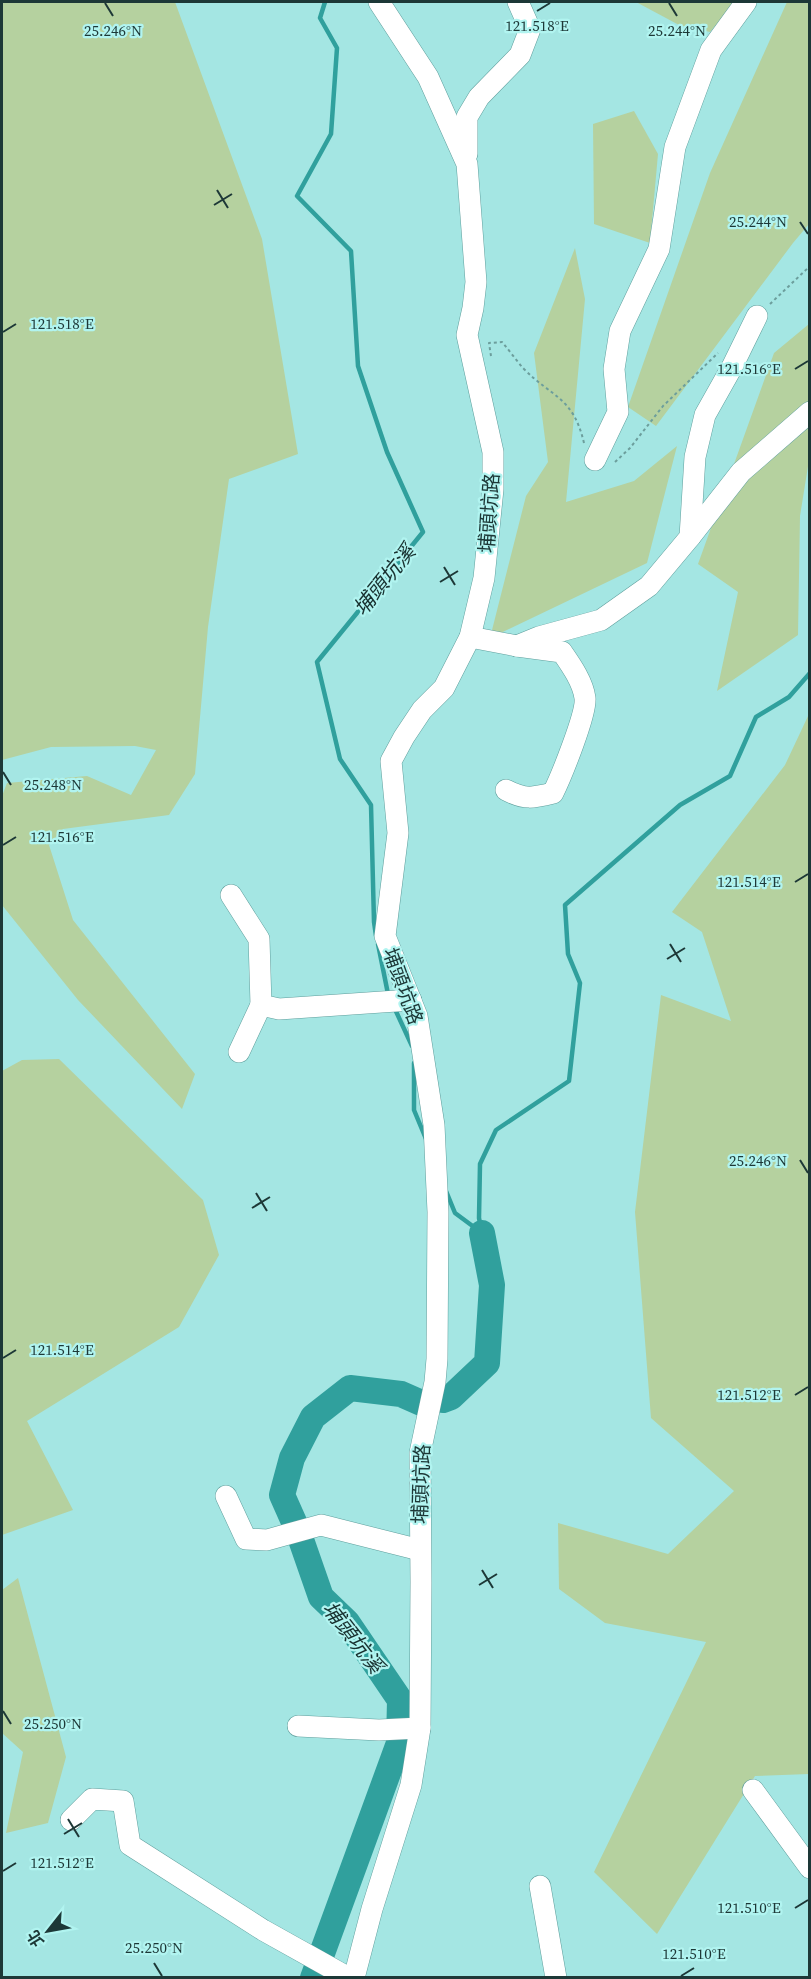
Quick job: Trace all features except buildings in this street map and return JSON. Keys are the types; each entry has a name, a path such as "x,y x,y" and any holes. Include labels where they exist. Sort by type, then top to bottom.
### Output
{"street":[{"name":"埔頭坑路","path":"354,1977 372,1909 411,1785 420,1728 420,1453 435,1382 437,1359 438,1212 434,1125 417,1016 398,1001 385,936 398,833 391,761 422,710 444,687 470,637 484,578 493,489 493,452 467,335 476,282 467,164 429,77 379,2"},
{"path":"467,164 467,117 479,97 520,55 530,29 518,2"},
{"path":"595,460 618,412 614,369 620,331 659,249 675,147 711,50 746,2"},
{"path":"690,537 695,457 705,415 758,316"},
{"path":"517,646 539,637 601,620 649,586 741,472 810,412"},
{"path":"470,637 562,652 574,669 586,700 562,776 553,793 535,797 520,797 506,790"},
{"path":"231,895 259,939 261,1005 239,1052"},
{"path":"261,1005 279,1009 398,1001"},
{"path":"226,1496 246,1539 267,1540 321,1525 420,1550"},
{"path":"298,1726 379,1730 420,1728"},
{"path":"753,1790 810,1868"},
{"path":"71,1820 92,1798 123,1801 130,1845 272,1935 349,1977"},
{"path":"540,1886 556,1977"}],"green space":[{"path":"2,2 175,2 262,239 298,454 229,479 208,627 195,774 169,815 63,829 49,845 73,920 195,1074 182,1109 78,1000 2,905 2,796 7,783 87,776 131,795 156,750 135,746 51,747 2,760"},
{"path":"636,2 735,2 710,32 679,25"},
{"path":"787,2 809,2 809,224 656,426 628,407 710,173"},
{"path":"634,111 658,154 650,243 594,224 593,124"},
{"path":"575,248 585,299 566,502 634,481 677,446 647,563 490,638 526,496 548,462 534,353"},
{"path":"809,324 810,454 800,516 798,635 717,691 738,592 698,564 774,353"},
{"path":"809,714 809,1774 755,1776 657,1934 594,1872 706,1642 605,1623 559,1589 558,1523 668,1554 734,1491 651,1418 635,1212 661,995 731,1021 702,932 672,912 785,765"},
{"path":"59,1059 203,1200 219,1255 179,1327 27,1421 73,1510 2,1535 2,1071 22,1060"},
{"path":"18,1578 66,1757 48,1823 6,1833 23,1752 2,1733 2,1590"}],"waterway":[{"name":"埔頭坑溪","path":"325,2 320,18 337,48 331,134 297,196 351,251 358,366 387,452 423,532 317,662 340,759 371,805 376,936"},
{"path":"482,1233 479,1218 480,1164 496,1130 569,1081 580,983 568,954 565,905 680,805 730,776 756,717 789,697 810,673"},
{"name":"埔頭坑溪","path":"378,944 388,994"},
{"name":"埔頭坑溪","path":"394,1007 412,1046"},
{"name":"埔頭坑溪","path":"414,1063 414,1110 426,1139"},
{"name":"埔頭坑溪","path":"446,1191 455,1213 482,1233"},
{"name":"埔頭坑溪","path":"443,1400 451,1397 487,1363 492,1285 482,1233"},
{"name":"埔頭坑溪","path":"313,1978 399,1743 400,1700 347,1622 321,1597 298,1531 282,1495 292,1458 313,1417 350,1388 401,1394 426,1405"}]}
